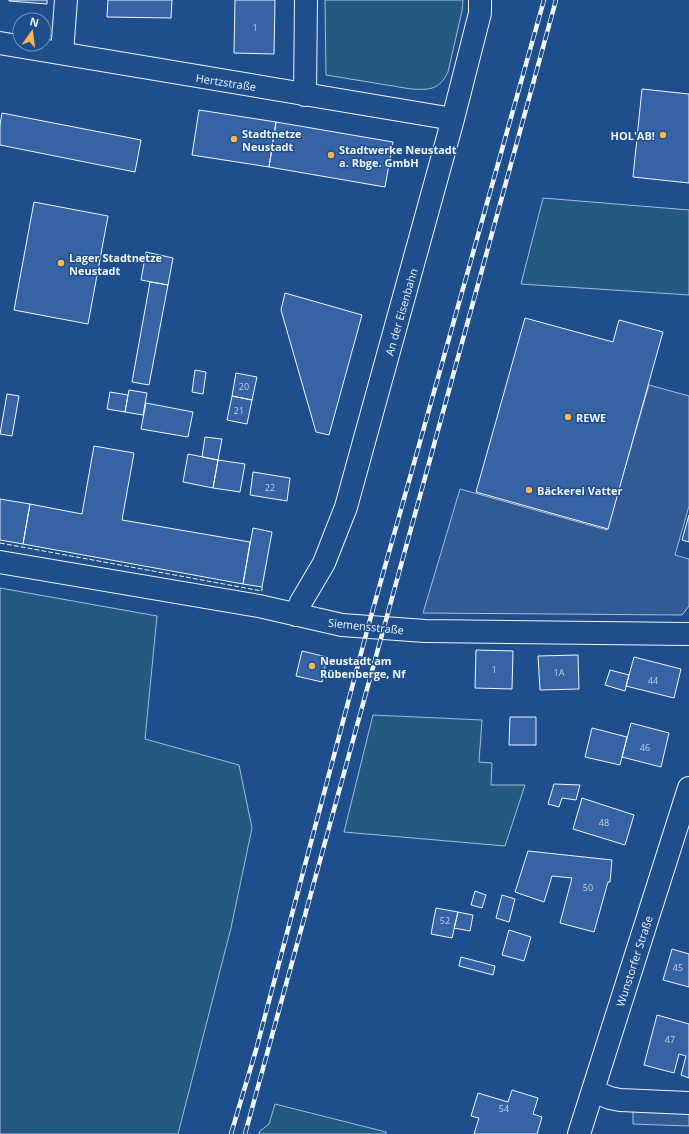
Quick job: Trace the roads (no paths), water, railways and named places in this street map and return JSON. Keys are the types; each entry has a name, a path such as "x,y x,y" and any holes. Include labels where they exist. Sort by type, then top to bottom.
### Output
{"street":[{"path":"62,53 66,0"},
{"path":"305,95 306,0"},
{"name":"An der Eisenbahn","path":"296,615 301,602 324,563 346,507 453,119 480,13 480,0"},
{"name":"Hertzstraße","path":"0,43 453,119"},
{"name":"Siemensstraße","path":"0,562 259,606 342,625 425,631 689,634"},
{"name":"Wunstorfer Straße","path":"579,1134 689,788"},
{"path":"593,1091 610,1098 620,1100 689,1103"}],"railway":[{"path":"231,1134 256,1050 368,627 544,0"},
{"path":"245,1134 556,0"}],"place":[{"name":"HOL'AB!","path":"663,135"},
{"name":"Stadtnetze Neustadt","path":"234,139"},
{"name":"Stadtwerke Neustadt a. Rbge. GmbH","path":"331,155"},
{"name":"Lager Stadtnetze Neustadt","path":"61,263"},
{"name":"REWE","path":"568,417"},
{"name":"Bäckerei Vatter","path":"529,490"},
{"name":"Neustadt am Rübenberge, Nf","path":"312,666"}]}
